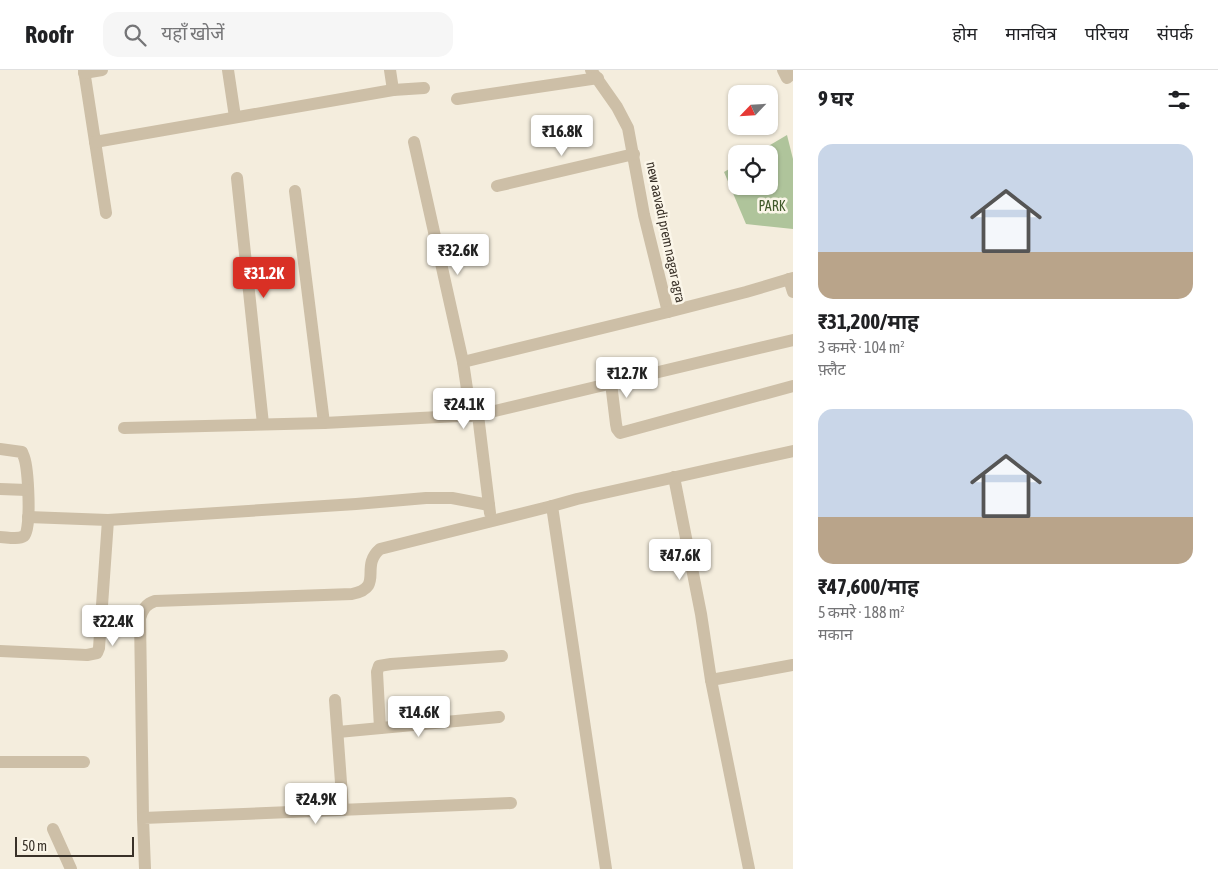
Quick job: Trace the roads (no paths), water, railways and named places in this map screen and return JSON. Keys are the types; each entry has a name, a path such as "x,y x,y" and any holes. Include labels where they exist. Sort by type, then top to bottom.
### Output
{"street":[{"path":"102,70 84,72 106,213"},
{"path":"228,70 235,117"},
{"path":"390,70 393,90"},
{"path":"457,99 595,74"},
{"name":"new aavadi prem nagar agra","path":"595,74 617,107 628,128 644,215 668,312 791,279"},
{"path":"788,74 793,90"},
{"path":"95,142 393,90 424,88"},
{"path":"414,142 474,415 491,520"},
{"path":"497,186 634,154"},
{"path":"237,178 263,424"},
{"path":"296,191 324,422"},
{"path":"791,279 793,292"},
{"path":"463,362 668,312"},
{"path":"124,428 474,415 793,340"},
{"path":"611,383 616,424 620,432 793,386"},
{"path":"0,449 22,452 26,463 28,517 25,535 20,538 0,537"},
{"path":"145,869 140,618 143,609 148,603 155,601 352,594 368,588 371,581 370,564 373,555 380,549 491,520 793,451"},
{"path":"674,477 699,605 711,680 749,869"},
{"path":"0,489 27,490"},
{"path":"28,517 108,520 426,498 452,498 489,505"},
{"path":"552,506 606,869"},
{"path":"0,651 87,655 97,653 99,648 108,520"},
{"path":"380,728 379,666 502,656"},
{"path":"711,680 793,665"},
{"path":"335,700 343,810"},
{"path":"338,732 499,717"},
{"path":"0,762 84,762"},
{"path":"143,818 512,803"},
{"path":"53,829 70,869"}],"park label":[{"name":"PARK","path":"772,206"}]}
